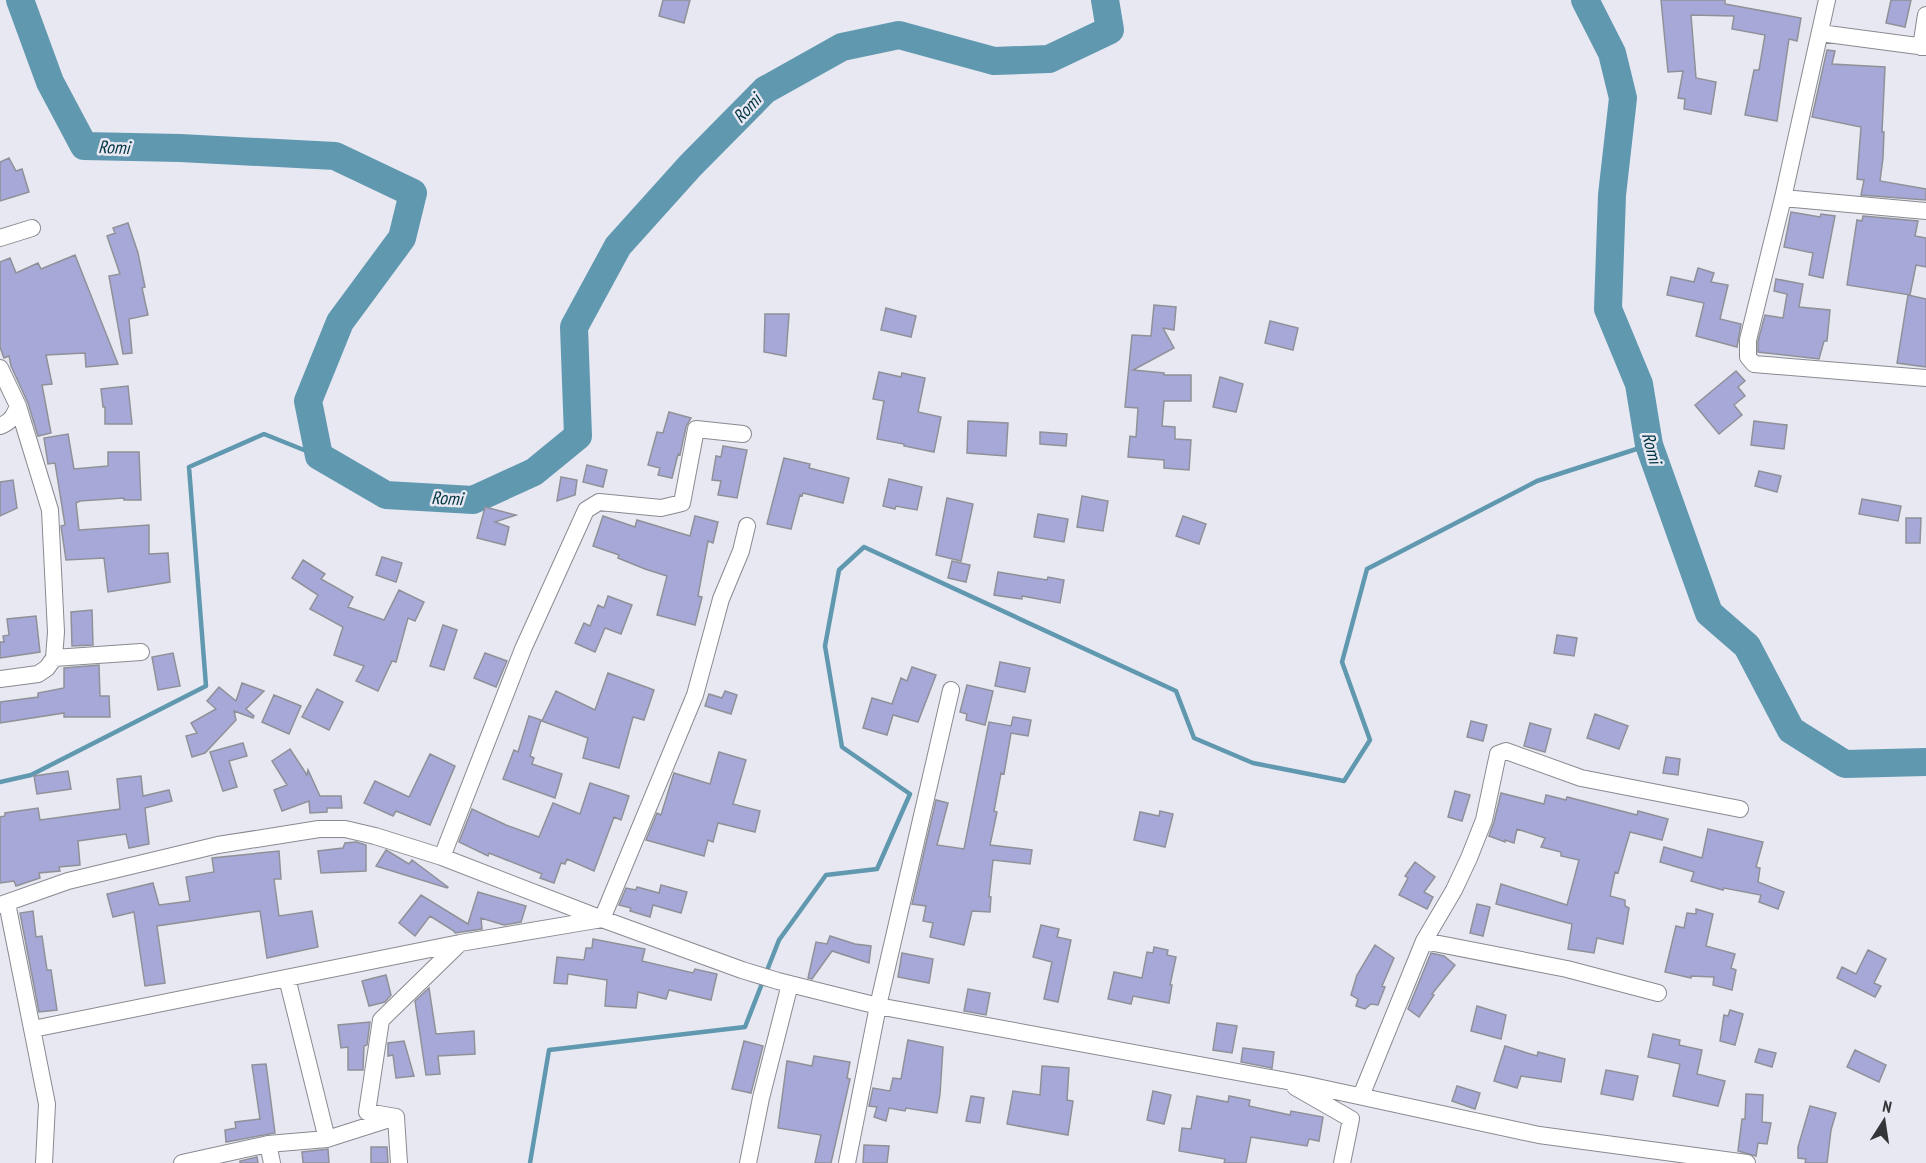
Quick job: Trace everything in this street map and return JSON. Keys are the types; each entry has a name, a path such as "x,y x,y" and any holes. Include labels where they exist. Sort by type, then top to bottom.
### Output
{"street":[{"path":"1827,0 1783,198 1748,340 1748,357 1754,364 1926,378"},
{"path":"1820,33 1923,47 1926,15"},
{"path":"1783,198 1926,211"},
{"path":"0,238 32,228"},
{"path":"0,368 18,406 50,510 56,632 54,658 47,668 38,674 0,679"},
{"path":"0,426 7,424 18,406"},
{"path":"442,857 523,649 586,510 599,502 661,508 682,503 696,429 743,434"},
{"path":"602,919 695,695 721,599 741,551 747,526"},
{"path":"54,658 141,652"},
{"path":"847,1163 878,1006 951,690"},
{"path":"1360,1096 1424,941 1454,890 1469,858 1484,820 1498,754 1506,751 1581,778 1740,809"},
{"path":"44,1163 47,1104 33,1029 3,904 68,881 219,845 319,829 355,831 442,857 742,970 878,1006 1360,1096 1539,1135 1747,1163"},
{"path":"33,1029 460,943 602,919"},
{"path":"1424,941 1567,969 1658,993"},
{"path":"396,1117 367,1112 381,1020 460,943"},
{"path":"287,978 327,1139"},
{"path":"748,1163 784,982"},
{"path":"1286,1082 1351,1119 1342,1163"},
{"path":"182,1163 268,1144 327,1139 396,1117"},
{"path":"396,1117 399,1163"},
{"path":"268,1144 272,1163"}],"building":[{"path":"663,0 690,0 684,23 659,16"},
{"path":"1661,0 1725,0 1725,4 1801,18 1797,41 1789,39 1777,121 1745,115 1754,70 1759,70 1765,35 1732,29 1734,16 1691,15 1696,78 1716,82 1711,114 1684,109 1685,99 1678,98 1683,71 1668,72"},
{"path":"1891,0 1911,0 1905,27 1886,23"},
{"path":"1827,50 1835,51 1832,64 1885,67 1883,158 1880,181 1926,189 1926,200 1861,195 1864,180 1857,179 1861,127 1812,117"},
{"path":"9,158 16,171 22,169 29,192 0,201 0,162"},
{"path":"1791,212 1820,217 1821,214 1835,216 1823,278 1809,275 1813,253 1784,247"},
{"path":"1863,216 1918,221 1915,236 1926,238 1926,267 1916,265 1910,295 1847,285 1857,220 1862,221"},
{"path":"128,223 138,253 148,315 129,319 132,353 123,354 109,276 120,274 107,236 115,233 113,228"},
{"path":"75,255 118,364 86,367 85,353 46,355 52,384 42,385 51,433 38,436 28,403 11,366 9,356 4,358 0,347 0,262 10,258 16,273 38,263 41,269"},
{"path":"1698,268 1714,273 1711,282 1728,285 1720,319 1741,324 1737,347 1696,336 1704,303 1667,295 1671,277 1694,282"},
{"path":"1776,279 1803,284 1799,307 1830,310 1827,341 1824,341 1819,359 1758,352 1758,341 1765,315 1783,318 1787,294 1774,291"},
{"path":"1908,295 1926,299 1926,367 1897,363"},
{"path":"1154,305 1176,307 1174,330 1163,328 1174,348 1133,370 1164,373 1164,375 1191,375 1191,401 1164,401 1162,426 1175,427 1175,439 1191,440 1189,470 1164,468 1164,460 1128,457 1130,436 1136,437 1138,408 1125,407 1132,335 1151,336"},
{"path":"886,308 916,316 911,337 881,330"},
{"path":"765,314 789,314 786,356 764,352"},
{"path":"1270,321 1298,328 1293,350 1265,343"},
{"path":"1736,371 1745,381 1738,387 1745,396 1734,405 1742,415 1719,434 1695,405"},
{"path":"879,372 901,377 902,373 925,378 918,412 941,417 934,452 877,439 884,401 873,399"},
{"path":"1220,377 1243,384 1236,412 1213,407"},
{"path":"128,386 132,424 105,424 105,407 103,407 101,389"},
{"path":"669,412 691,418 686,427 672,478 658,475 660,468 648,465 657,432 663,433"},
{"path":"968,421 1008,423 1006,456 967,453"},
{"path":"1754,421 1787,425 1784,449 1751,445"},
{"path":"1040,432 1067,434 1066,446 1040,444"},
{"path":"68,434 74,469 108,466 108,452 139,452 141,500 124,500 124,498 80,501 76,503 79,530 149,525 149,554 168,553 170,582 108,592 104,558 66,560 61,526 65,525 55,463 48,464 44,438"},
{"path":"723,446 747,450 737,498 718,495 721,481 712,480 716,456 721,457"},
{"path":"784,458 810,464 809,468 849,478 843,503 803,493 802,496 800,495 791,529 767,524"},
{"path":"587,465 607,470 603,487 583,482"},
{"path":"1759,471 1781,476 1777,492 1755,486"},
{"path":"561,477 577,480 575,495 557,501"},
{"path":"889,479 922,487 917,510 883,506"},
{"path":"13,480 17,508 0,516 0,482"},
{"path":"1082,496 1108,501 1103,531 1077,527"},
{"path":"947,498 973,504 961,561 936,555"},
{"path":"1862,499 1901,506 1898,521 1859,514"},
{"path":"485,507 516,515 495,522 509,527 505,545 477,538"},
{"path":"1038,514 1068,519 1064,542 1034,537"},
{"path":"603,516 635,527 637,520 690,536 695,516 718,522 713,543 708,541 698,596 702,597 695,625 657,615 667,576 593,546"},
{"path":"1183,516 1206,524 1199,544 1176,536"},
{"path":"1906,518 1921,518 1920,543 1906,543"},
{"path":"382,557 402,563 396,582 376,575"},
{"path":"303,560 325,574 321,579 353,597 348,607 384,620 399,590 424,602 415,621 408,618 396,662 392,661 378,691 356,681 364,666 334,655 343,627 310,609 318,595 292,578"},
{"path":"952,561 970,565 966,582 948,578"},
{"path":"998,572 1047,580 1048,577 1064,580 1060,603 1022,596 1022,599 994,595"},
{"path":"608,596 632,605 621,634 605,628 595,652 575,643 584,623 590,626 598,605 604,608"},
{"path":"92,610 93,645 72,646 71,612"},
{"path":"36,616 40,652 0,658 0,642 4,642 3,636 9,635 7,619"},
{"path":"443,625 457,630 444,670 430,666"},
{"path":"1557,635 1577,638 1574,656 1554,653"},
{"path":"173,653 180,686 158,690 152,657"},
{"path":"485,653 507,661 496,687 474,678"},
{"path":"1000,662 1030,668 1025,692 995,686"},
{"path":"99,665 100,696 109,696 110,717 64,717 64,713 0,723 0,702 38,697 38,693 64,688 64,668"},
{"path":"912,667 936,675 918,722 893,715 887,735 863,728 872,698 892,704 901,678 907,681"},
{"path":"608,673 654,690 644,720 633,717 619,768 583,758 588,738 542,721 556,691 595,710"},
{"path":"242,683 264,691 246,709 254,716 253,718 234,711 236,720 205,753 192,757 186,736 197,733 191,723 216,709 207,701 219,687 236,701"},
{"path":"967,685 993,691 985,725 966,720 967,714 960,712"},
{"path":"317,689 343,702 329,730 302,717"},
{"path":"725,691 737,695 731,714 705,706 709,694 722,698"},
{"path":"274,695 301,706 289,734 262,722"},
{"path":"1595,714 1628,726 1619,749 1587,738"},
{"path":"529,716 541,720 530,756 534,758 532,764 562,774 555,798 503,779 514,750 518,752"},
{"path":"1013,717 1031,720 1028,736 1011,733 1004,774 1001,773 994,811 997,812 990,845 1032,850 1030,864 993,860 989,897 991,897 990,912 972,911 964,945 930,937 933,923 923,921 926,906 912,904 936,800 948,803 937,845 964,849 989,722 1011,726"},
{"path":"1471,721 1487,725 1483,741 1467,737"},
{"path":"1530,723 1551,729 1545,752 1524,746"},
{"path":"243,743 247,756 229,761 237,787 223,791 210,752"},
{"path":"290,749 307,775 308,770 320,796 341,796 342,808 327,808 327,812 310,813 309,801 282,811 274,790 287,785 272,761"},
{"path":"719,752 746,760 733,804 760,811 755,832 718,823 713,842 708,840 704,856 646,840 657,813 661,815 674,773 710,784"},
{"path":"430,754 455,766 430,825 396,811 393,816 364,803 375,781 409,797"},
{"path":"1666,757 1680,759 1678,775 1663,773"},
{"path":"68,771 71,789 37,794 34,776"},
{"path":"141,776 143,796 169,790 172,801 145,808 149,844 129,848 126,834 78,841 80,865 59,867 60,871 39,873 40,878 16,886 14,881 0,883 0,817 5,816 5,813 38,808 40,820 120,809 117,779"},
{"path":"590,783 629,796 621,820 614,817 594,871 567,859 565,864 561,863 554,883 540,878 542,874 489,853 488,856 459,842 472,809 539,837 553,803 580,814"},
{"path":"1455,791 1470,795 1462,821 1448,817"},
{"path":"1501,793 1544,804 1546,795 1566,800 1567,797 1637,815 1638,811 1668,819 1662,840 1630,832 1618,873 1615,872 1610,896 1625,900 1625,906 1629,908 1623,944 1597,938 1594,953 1568,949 1572,924 1496,904 1501,884 1567,905 1579,860 1561,856 1561,852 1541,847 1545,838 1517,829 1514,843 1489,836"},
{"path":"1160,811 1173,814 1165,847 1134,840 1140,812 1159,816"},
{"path":"1708,829 1763,842 1756,867 1760,868 1758,882 1784,892 1778,909 1759,902 1761,895 1724,888 1723,890 1691,881 1694,872 1660,862 1664,847 1702,858"},
{"path":"356,842 366,845 366,871 321,873 318,851 343,848 345,843"},
{"path":"386,850 409,864 412,860 448,887 376,866"},
{"path":"279,851 281,879 274,879 279,916 312,911 318,947 267,958 260,911 157,926 165,983 145,986 134,912 113,917 107,894 153,883 159,905 190,901 186,877 214,872 212,858"},
{"path":"1415,862 1435,877 1424,892 1433,897 1427,909 1399,895 1408,878 1405,876"},
{"path":"661,885 687,892 681,913 653,905 650,917 619,905 626,888 636,890 637,887 659,893"},
{"path":"478,892 526,906 521,922 504,925 481,918 482,929 455,933 430,916 415,936 399,923 421,895 468,924"},
{"path":"1477,904 1490,907 1483,936 1470,933"},
{"path":"1696,909 1713,914 1706,946 1735,954 1731,968 1736,970 1732,990 1713,985 1714,977 1691,976 1691,978 1665,972 1676,926 1684,928 1687,913 1696,914"},
{"path":"33,911 36,937 42,936 47,970 51,970 57,1010 39,1012 20,913"},
{"path":"1041,925 1059,929 1057,937 1071,940 1058,1002 1044,999 1052,962 1033,957"},
{"path":"830,936 855,944 871,946 869,963 832,951 812,979 808,978 816,942 827,944"},
{"path":"593,939 645,949 642,961 693,973 695,969 717,974 711,1000 669,990 666,999 638,992 636,1008 605,1006 607,980 568,974 567,984 554,983 557,957 584,960 586,948 592,948"},
{"path":"1375,945 1394,958 1382,986 1385,987 1378,1005 1371,1004 1365,1009 1356,1006 1358,999 1351,995 1357,975"},
{"path":"1154,947 1168,950 1167,955 1176,957 1169,1003 1133,996 1131,1004 1108,999 1114,972 1142,978 1147,952 1153,953"},
{"path":"1868,950 1886,959 1874,983 1881,986 1875,997 1837,978 1842,967 1856,974"},
{"path":"902,953 933,959 929,983 898,977"},
{"path":"1431,953 1444,956 1455,965 1432,994 1434,995 1419,1017 1408,1009"},
{"path":"386,975 391,995 385,1002 369,1006 362,981"},
{"path":"429,988 436,1034 474,1031 475,1054 438,1056 440,1074 426,1075 415,1001"},
{"path":"968,989 990,993 986,1015 964,1011"},
{"path":"1477,1006 1506,1015 1501,1039 1471,1031"},
{"path":"1730,1010 1743,1014 1735,1045 1720,1041 1724,1015 1728,1016"},
{"path":"370,1022 367,1045 364,1046 363,1070 348,1070 348,1047 341,1048 338,1025"},
{"path":"1217,1023 1237,1026 1232,1053 1213,1050"},
{"path":"1653,1034 1680,1040 1679,1045 1702,1050 1697,1074 1725,1081 1718,1106 1673,1096 1680,1064 1648,1057"},
{"path":"908,1040 943,1047 937,1113 889,1108 886,1121 874,1117 877,1107 869,1106 873,1088 890,1091 893,1078 901,1079"},
{"path":"404,1041 414,1076 396,1078 393,1055 388,1056 388,1043"},
{"path":"744,1041 763,1046 751,1093 732,1089"},
{"path":"1505,1046 1537,1056 1538,1052 1565,1059 1561,1082 1521,1076 1517,1088 1494,1081"},
{"path":"1243,1048 1274,1052 1272,1068 1241,1062"},
{"path":"1759,1049 1776,1053 1772,1067 1755,1062"},
{"path":"1855,1050 1886,1065 1879,1082 1847,1067"},
{"path":"814,1056 850,1062 847,1078 850,1079 831,1163 815,1163 821,1135 778,1128 787,1061 812,1066"},
{"path":"266,1064 275,1133 226,1142 225,1130 236,1128 235,1122 260,1119 252,1065"},
{"path":"1042,1066 1069,1068 1067,1100 1073,1101 1068,1135 1007,1124 1013,1091 1040,1095"},
{"path":"1606,1070 1638,1076 1633,1100 1601,1094"},
{"path":"1457,1086 1480,1093 1475,1109 1452,1101"},
{"path":"1153,1091 1171,1095 1164,1124 1147,1120"},
{"path":"1746,1094 1763,1095 1762,1122 1771,1123 1767,1144 1758,1143 1756,1156 1738,1151 1742,1119 1745,1119"},
{"path":"971,1096 984,1098 980,1123 966,1121"},
{"path":"1197,1096 1228,1102 1229,1096 1250,1100 1249,1106 1290,1115 1291,1111 1323,1117 1319,1141 1309,1139 1307,1146 1251,1137 1246,1163 1224,1163 1225,1159 1179,1151 1182,1128 1191,1129"},
{"path":"1810,1106 1836,1113 1831,1130 1827,1163 1805,1163 1806,1159 1798,1158 1798,1147"},
{"path":"864,1145 889,1146 887,1163 863,1163"},
{"path":"371,1147 387,1147 388,1163 371,1163"},
{"path":"328,1149 329,1163 303,1163 302,1152"},
{"path":"257,1157 258,1163 240,1163 240,1161"}],"waterway":[{"name":"Romi","path":"20,0 50,82 84,146 180,148 335,156 413,193 402,238 340,322 308,401 319,456 386,495 473,500 534,472 578,436 574,327 618,246 690,166 765,90 842,47 899,35 994,61 1049,59 1110,30 1105,0"},
{"name":"Romi","path":"1585,0 1612,53 1623,98 1612,195 1608,309 1639,384 1649,445 1709,613 1747,646 1791,730 1845,764 1926,762"},
{"path":"0,782 31,775 206,686 189,467 264,434 319,456"},
{"path":"766,973 779,940 826,875 877,869 910,794 842,747 825,646 839,570 864,547 1176,691 1194,738 1253,763 1344,781 1370,740 1342,662 1367,569 1537,481 1649,445"},
{"path":"530,1163 549,1050 745,1027 763,981"}]}
